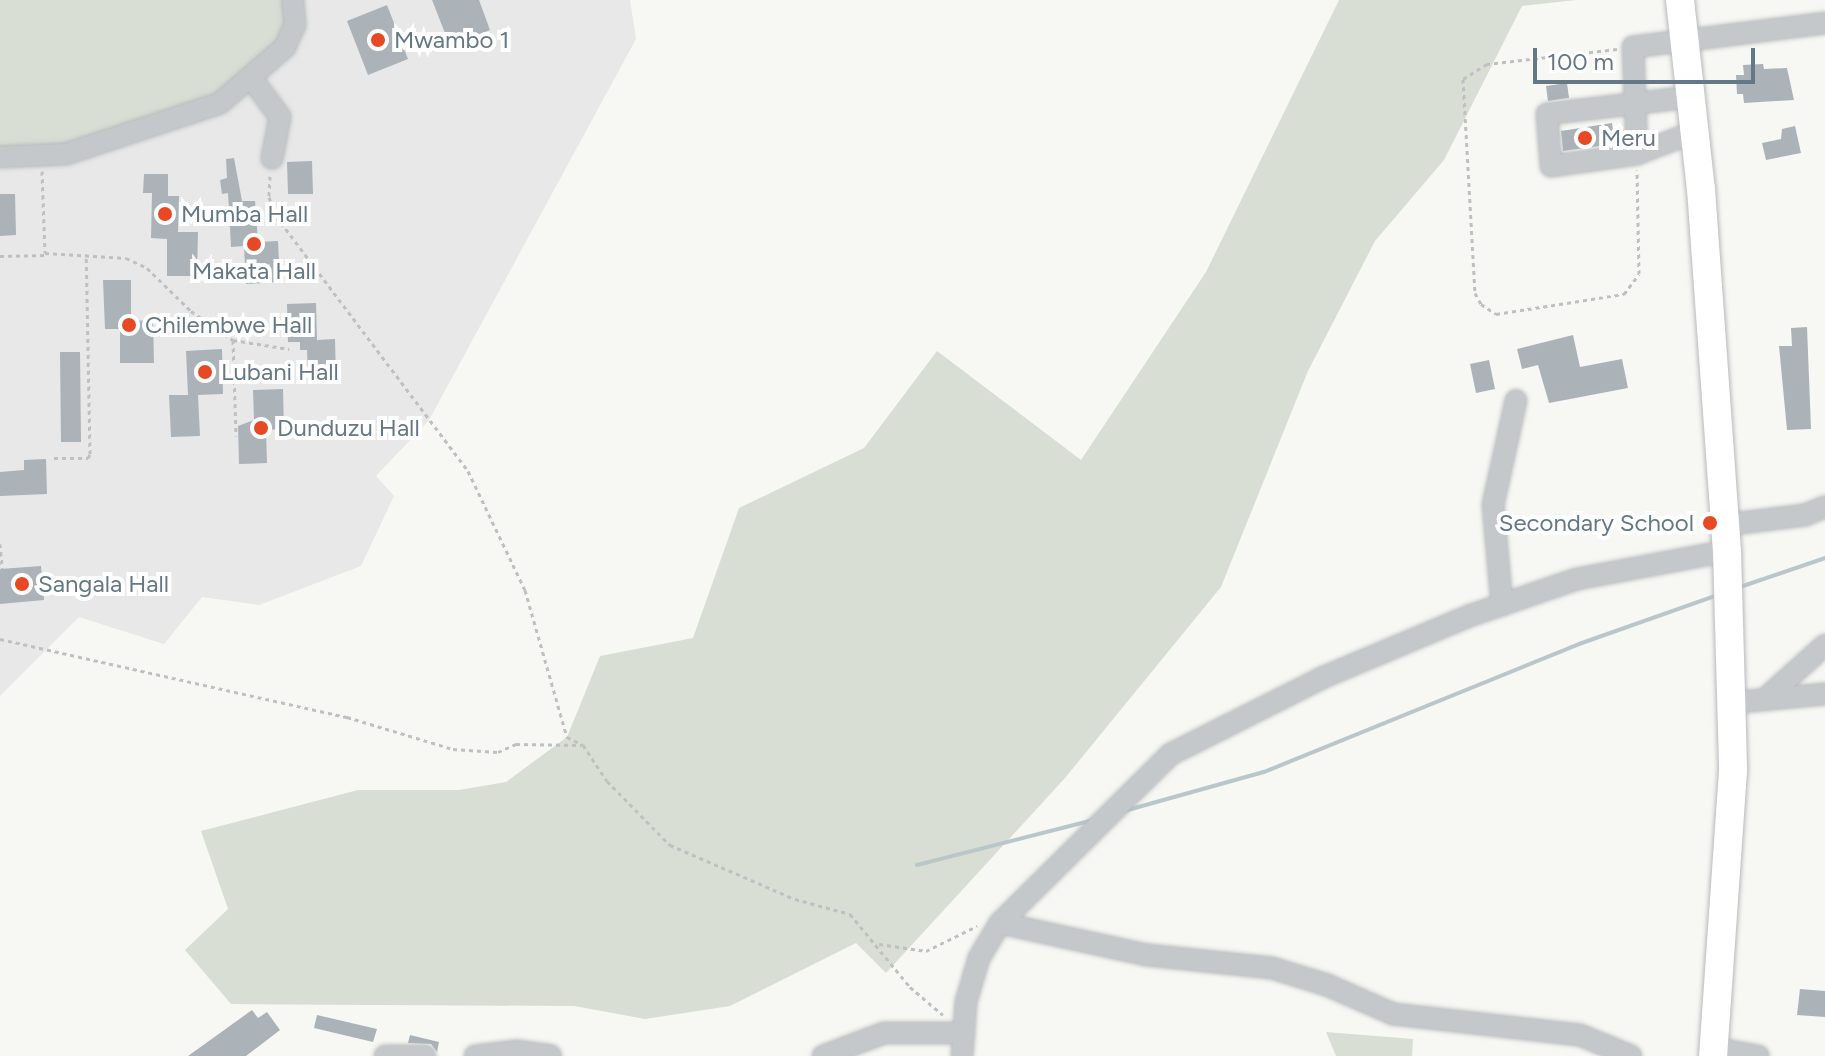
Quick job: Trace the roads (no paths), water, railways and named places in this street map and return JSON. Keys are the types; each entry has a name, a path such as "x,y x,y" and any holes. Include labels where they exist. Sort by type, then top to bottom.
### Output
{"highway":[{"path":"1680,0 1694,132 1725,538 1733,771 1713,1052"}],"street":[{"path":"0,157 66,154 213,104 252,79 291,38 293,0"},
{"path":"1637,154 1633,47 1683,38 1825,23"},
{"path":"252,79 280,117 272,158"},
{"path":"1690,97 1547,114 1551,166 1637,154 1694,132"},
{"path":"1502,605 1493,505 1516,400"},
{"path":"962,1056 979,958 1000,923 1148,774 1191,741 1324,677 1502,605 1577,579 1825,507"},
{"path":"1764,700 1825,645"},
{"path":"1729,703 1825,694"},
{"path":"1000,923 1147,955 1272,968 1327,985 1393,1014 1580,1035 1631,1056"},
{"path":"823,1056 884,1033 964,1033"},
{"path":"475,1056 517,1051 551,1056"},
{"path":"1713,1052 1758,1056"},
{"path":"385,1056 425,1056"}],"waterway":[{"path":"1740,587 1825,558"},
{"path":"1124,811 1264,772 1579,644 1717,595"},
{"path":"917,865 1093,820"}],"place":[{"name":"Mwambo 1","path":"378,40"},
{"name":"Meru","path":"1585,138"},
{"name":"Mumba Hall","path":"165,214"},
{"name":"Makata Hall","path":"254,244"},
{"name":"Chilembwe Hall","path":"129,325"},
{"name":"Lubani Hall","path":"205,372"},
{"name":"Dunduzu Hall","path":"261,428"},
{"name":"Secondary School","path":"1710,523"},
{"name":"Sangala Hall","path":"22,584"}]}
